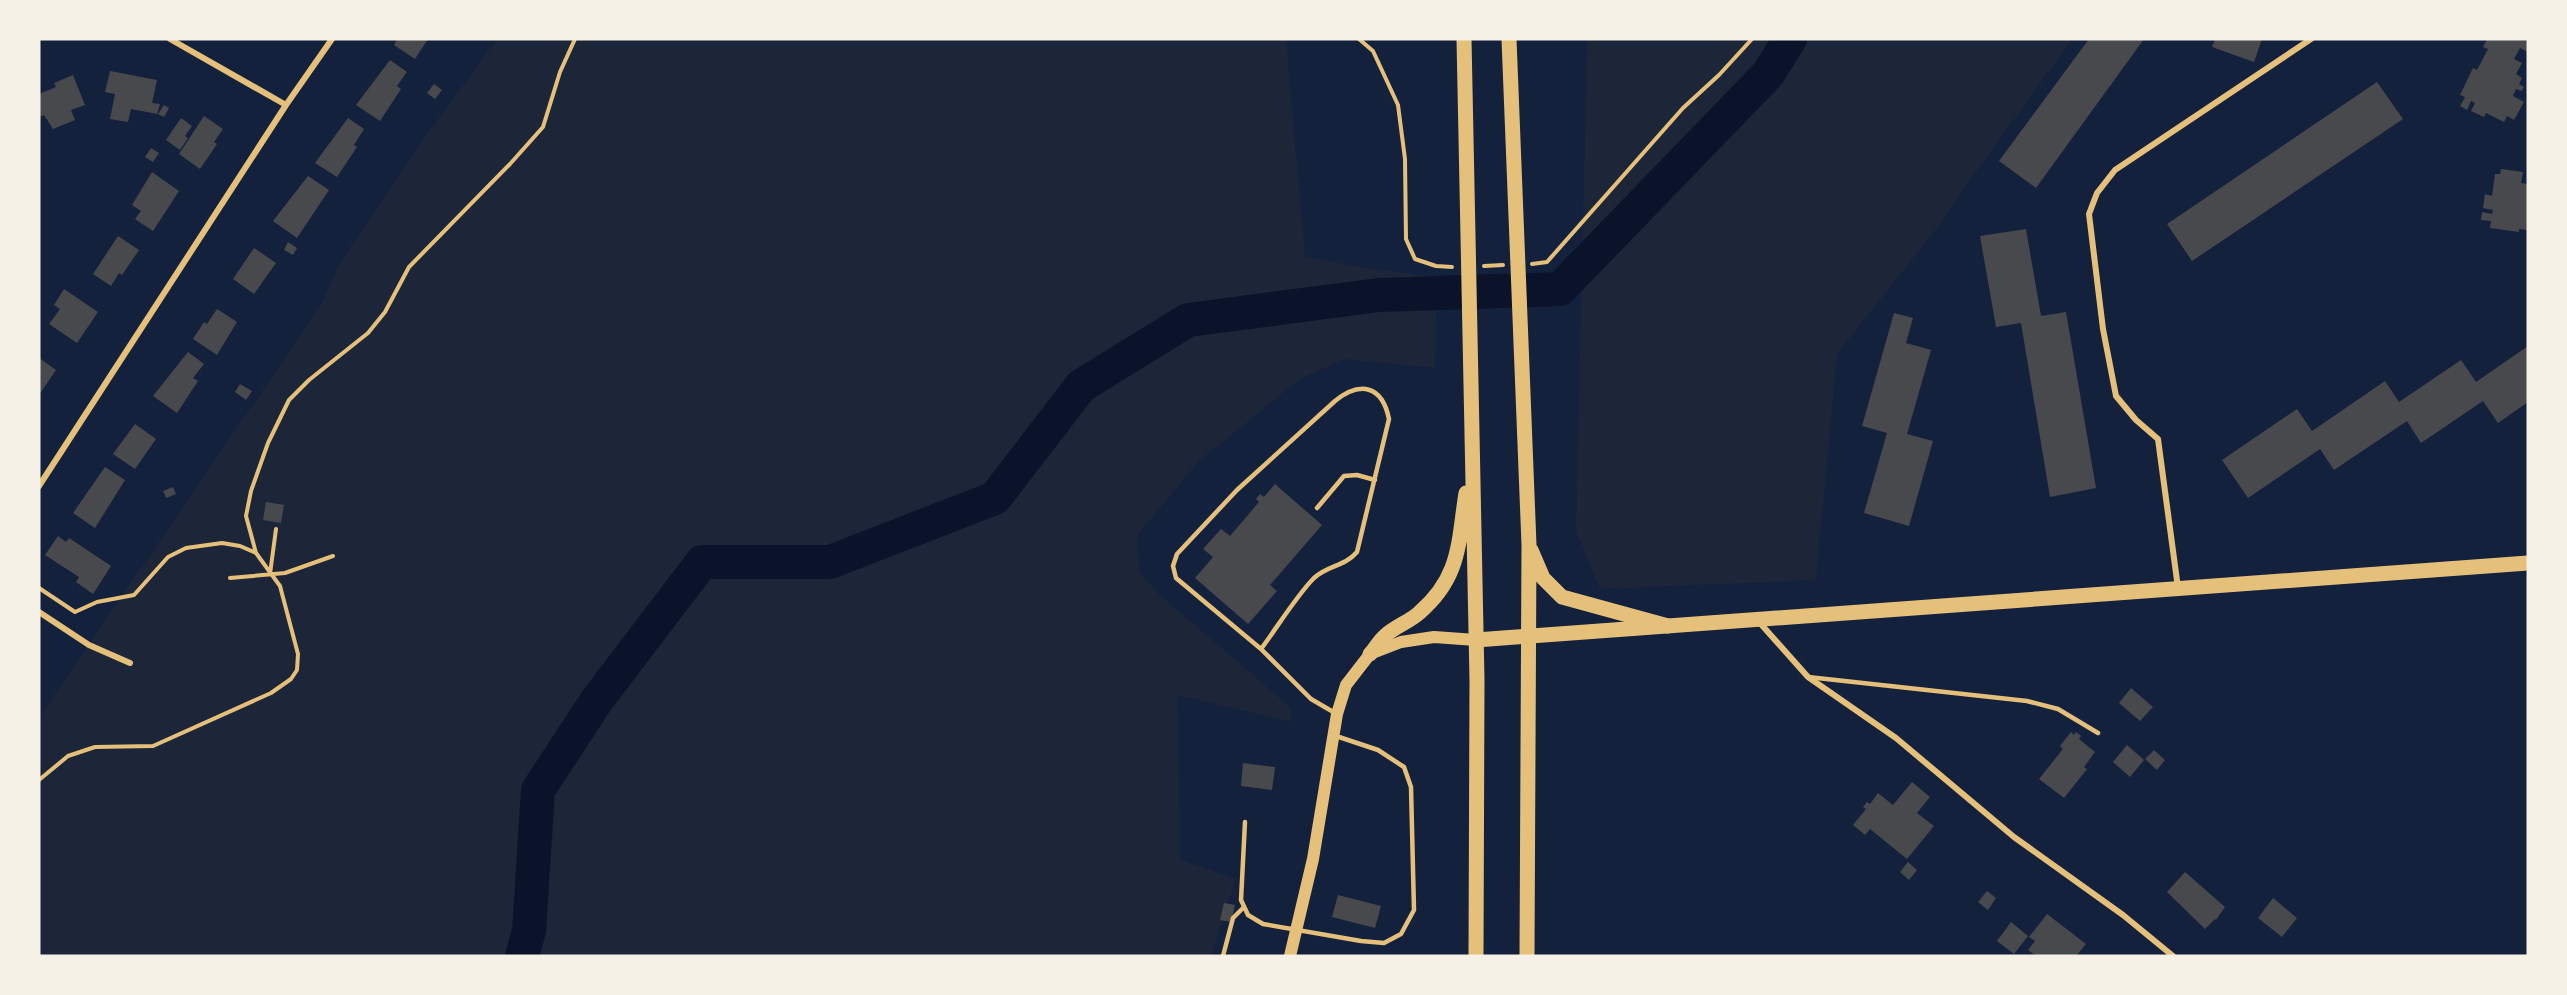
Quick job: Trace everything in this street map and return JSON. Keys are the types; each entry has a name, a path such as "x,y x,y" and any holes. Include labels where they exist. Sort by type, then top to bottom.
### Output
{"main road":[{"path":"1464,39 1478,791 1476,956"},
{"path":"1509,39 1528,545 1527,956"},
{"path":"1290,956 1313,859 1337,714 1346,685 1385,635 1407,623 1431,603 1449,580 1456,559 1473,451"},
{"path":"1528,545 1543,579 1562,597 1668,626"},
{"path":"1370,654 1401,642 1434,637 1476,640 2528,563"}],"street":[{"path":"170,39 286,105"},
{"path":"39,486 286,105 332,39"},
{"path":"2298,48 2300,39"},
{"path":"2178,589 2158,439 2136,420 2116,396 2103,329 2089,214 2097,193 2115,170 2311,39"},
{"path":"39,612 89,645 130,663"},
{"path":"1756,619 1808,677 1896,738 2014,837 2123,915 2173,956"}],"lane":[{"path":"1261,650 1314,578 1330,567 1348,562 1357,552 1389,419 1386,404 1377,393 1361,388 1347,391 1237,490 1176,554 1173,566 1176,579 1261,650 1311,699 1337,714"},
{"path":"1317,508 1344,476 1357,475 1375,480"},
{"path":"1808,677 2027,701 2058,709 2098,733"},
{"path":"1245,822 1241,900 1248,915 1263,924 1384,943 1401,934 1414,910 1411,787 1404,767 1378,750 1335,736"},
{"path":"1223,956 1233,918 1244,907"}],"path":[{"path":"39,780 68,756 95,747 153,746 271,693 291,679 297,670 298,654 280,586 256,553 246,516 251,491 268,443 289,400 309,380 368,333 385,312 409,267 543,127 560,72 575,39"},
{"path":"270,574 276,529"},
{"path":"39,588 75,612 96,602 134,595 168,558 186,548 222,543 240,546 256,553"},
{"path":"230,578 285,573 333,556"}],"shaded area":[{"path":"497,39 1286,39 1305,257 1437,277 1435,368 1344,359 1300,379 1199,461 1137,536 1140,572 1160,595 1291,708 1291,722 1178,695 1180,860 1236,879 1211,956 39,956 39,717 321,305 340,262 428,133"},
{"path":"1587,39 2072,39 1945,218 1837,354 1816,580 1600,589 1576,531"}],"building":[{"path":"397,39 428,39 415,59 394,45"},
{"path":"2089,39 2144,39 2036,188 1999,161"},
{"path":"2215,39 2262,39 2254,62 2212,47"},
{"path":"2487,39 2524,39 2528,43 2528,52 2520,48 2514,59 2522,63 2516,74 2522,78 2519,84 2524,87 2522,91 2516,89 2513,96 2524,102 2514,120 2507,116 2504,122 2486,113 2484,117 2471,111 2475,103 2471,101 2467,110 2460,106 2465,97 2460,95 2473,68 2477,70 2488,49 2483,47"},
{"path":"390,60 407,72 397,86 401,89 380,121 356,105"},
{"path":"110,71 157,80 152,103 160,104 157,114 131,109 128,122 110,119 115,94 105,92"},
{"path":"73,75 85,105 71,110 75,120 53,129 44,115 39,117 39,94 56,87 54,83"},
{"path":"2377,82 2403,119 2192,261 2167,224"},
{"path":"434,84 442,90 435,99 427,93"},
{"path":"164,105 169,108 164,117 158,114"},
{"path":"204,116 223,129 214,142 217,144 200,169 179,154"},
{"path":"181,118 192,126 180,150 166,140"},
{"path":"348,118 364,129 354,145 357,147 337,177 315,163"},
{"path":"151,148 159,153 153,162 145,157"},
{"path":"2501,169 2523,172 2521,183 2528,184 2528,230 2519,229 2519,232 2490,228 2491,221 2481,220 2482,212 2492,214 2493,210 2483,208 2485,194 2492,196 2495,174 2500,174"},
{"path":"152,172 179,191 153,231 135,219 141,211 132,205"},
{"path":"308,176 329,190 297,238 273,221"},
{"path":"2026,229 2041,316 2066,312 2096,488 2050,497 2021,323 1996,327 1980,236"},
{"path":"118,236 139,250 122,275 119,273 111,286 93,274"},
{"path":"288,242 297,248 293,255 284,250"},
{"path":"254,248 276,263 254,294 233,279"},
{"path":"64,289 98,312 77,343 49,324 60,309 54,305"},
{"path":"217,309 237,322 217,355 193,339 204,322 207,324"},
{"path":"1894,313 1913,318 1906,343 1931,350 1907,434 1933,441 1909,526 1864,513 1887,433 1862,426"},
{"path":"2528,346 2528,402 2498,423 2483,401 2421,443 2407,421 2334,470 2320,449 2248,498 2222,460 2297,409 2312,431 2385,381 2399,402 2461,360 2476,382"},
{"path":"188,352 204,364 193,378 198,381 177,413 153,396"},
{"path":"39,358 56,370 39,395"},
{"path":"240,384 252,391 246,400 235,392"},
{"path":"135,424 156,439 135,469 113,454"},
{"path":"105,467 125,480 95,528 73,513"},
{"path":"1275,484 1322,525 1270,585 1277,591 1248,624 1195,578 1213,557 1203,549 1221,529 1230,536 1259,502 1256,499 1260,494 1264,497"},
{"path":"173,487 176,494 166,498 163,491"},
{"path":"266,502 284,505 281,523 263,520"},
{"path":"58,536 66,542 69,538 111,566 93,594 76,582 79,577 45,555"},
{"path":"2131,688 2153,707 2140,721 2119,703"},
{"path":"2071,732 2074,735 2076,732 2081,736 2079,739 2095,752 2084,767 2087,769 2064,798 2039,779 2063,749 2060,746"},
{"path":"2127,745 2144,760 2130,777 2113,762"},
{"path":"2154,750 2165,760 2157,770 2145,759"},
{"path":"1243,763 1275,767 1272,790 1241,786"},
{"path":"1912,782 1930,797 1917,813 1934,826 1907,859 1870,829 1865,835 1853,825 1866,809 1863,807 1867,802 1870,804 1878,793 1893,805"},
{"path":"1908,862 1917,870 1909,880 1900,872"},
{"path":"2185,872 2225,907 2216,920 2205,929 2167,892"},
{"path":"1987,891 1996,898 1988,910 1978,902"},
{"path":"1338,895 1381,906 1375,928 1332,917"},
{"path":"2273,898 2297,918 2282,937 2258,918"},
{"path":"1224,903 1235,905 1231,922 1220,920"},
{"path":"2047,914 2086,944 2076,956 2036,956 2028,950 2035,941 2029,937"},
{"path":"2011,922 2028,936 2014,954 1997,941"}],"waterway":[{"path":"522,956 529,931 538,790 597,700 702,562 830,562 995,498 1081,386 1188,320 1379,295 1560,289 1768,74 1790,39"}]}
